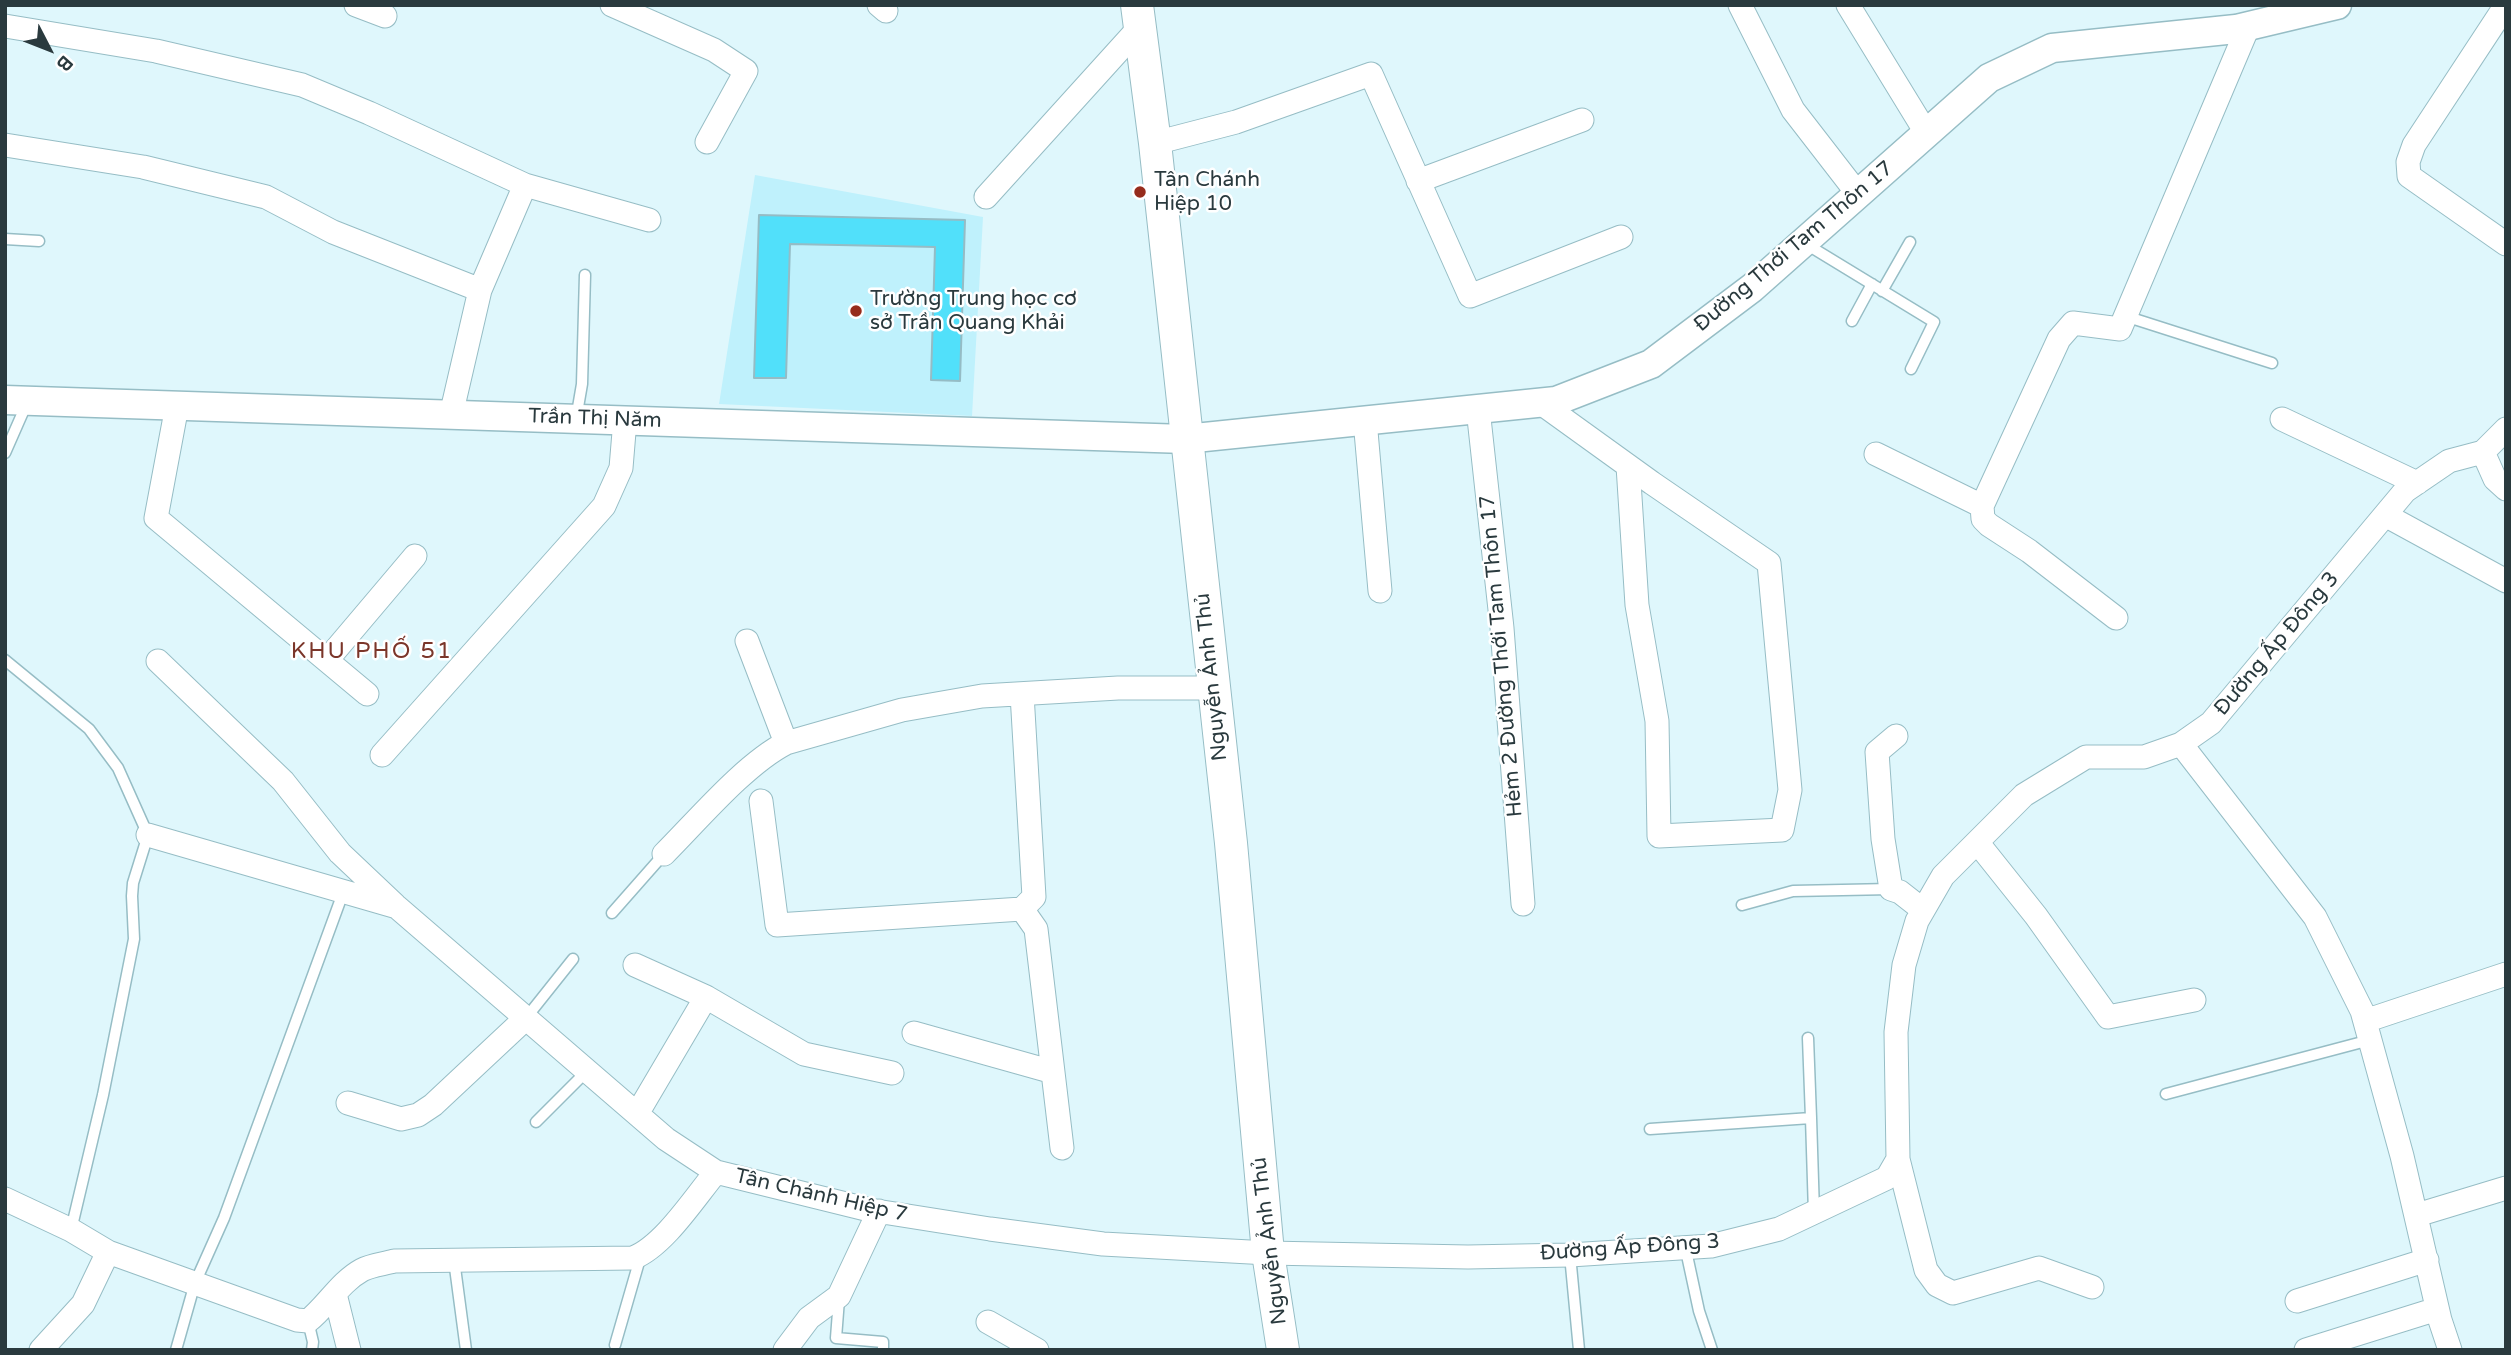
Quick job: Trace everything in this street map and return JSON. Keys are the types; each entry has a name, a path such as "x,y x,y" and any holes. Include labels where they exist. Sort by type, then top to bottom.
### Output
{"main road":[{"name":"Nguyễn Ảnh Thủ","path":"1138,17 1155,143 1185,439 1231,843 1268,1253 1283,1350"}],"street":[{"path":"356,5 385,16"},
{"path":"612,5 714,50 746,71 707,142"},
{"path":"1740,5 1793,110 1858,194"},
{"path":"1848,5 1927,134"},
{"name":"Đường Thới Tam Thôn 17","path":"1185,439 1556,401 1651,364 1752,288 1989,78 2052,48 2248,27 2337,5"},
{"path":"2506,5 2414,145 2408,162 2409,176 2506,244"},
{"path":"986,197 1138,17"},
{"path":"5,26 156,51 302,85 525,185 649,220"},
{"path":"2116,618 2029,551 1989,525 1983,519 1982,506 2059,340 2073,323 2120,329 2248,27"},
{"path":"1155,143 1236,122 1371,74 1470,296 1621,237"},
{"path":"1419,181 1582,120"},
{"path":"5,145 143,167 266,197 333,232 480,290"},
{"path":"450,415 480,290 525,185"},
{"name":"Trần Thị Năm","path":"16,400 1185,439"},
{"path":"1541,403 1769,562 1790,790 1782,830 1659,836 1657,721 1637,605 1628,466"},
{"path":"177,406 156,518 367,694"},
{"name":"Hẻm 2 Đường Thới Tam Thôn 17","path":"1478,409 1502,628 1524,904"},
{"path":"2282,419 2417,483"},
{"path":"382,755 604,506 621,468 625,420"},
{"path":"1365,420 1380,591"},
{"path":"2506,429 2483,452 2496,479 2506,489"},
{"name":"Đường Ấp Đông 3","path":"1268,1253 1468,1257 1570,1255 1711,1246 1779,1229 1887,1178 1898,1159 1896,1032 1904,965 1917,921 1943,876 2024,795 2086,757 2144,757 2181,744 2211,723 2405,491 2449,461 2483,452"},
{"path":"1876,454 1982,506"},
{"path":"2385,515 2506,581"},
{"path":"327,660 415,556"},
{"path":"747,641 786,743"},
{"path":"158,660 284,781 341,853 397,907 666,1139 716,1171"},
{"path":"664,854 752,766 770,751 786,743 902,710 982,696 1118,688 1214,688"},
{"path":"761,801 776,925 1023,909 1034,897 1022,694"},
{"path":"1896,736 1877,752 1883,839 1891,889 1900,892 1923,910"},
{"path":"2181,744 2315,917 2362,1011 2417,1215 2437,1309 2450,1350"},
{"path":"148,835 397,907"},
{"path":"1977,842 2036,916 2108,1017 2194,1000"},
{"path":"1023,909 1036,929 1062,1148"},
{"path":"635,965 706,997 804,1054 892,1073"},
{"path":"2367,1030 2506,974"},
{"path":"637,1114 706,997"},
{"path":"348,1103 401,1119 418,1115 433,1105 526,1018"},
{"path":"914,1033 1053,1072"},
{"path":"1898,1159 1926,1270 1937,1285 1953,1293 2039,1268 2092,1287"},
{"name":"Tân Chánh Hiệp 7","path":"641,1255 672,1225 716,1171 879,1211 1103,1244 1268,1253"},
{"path":"2417,1215 2506,1188"},
{"path":"5,1199 71,1230 108,1252 296,1320 308,1321 323,1309 344,1284 363,1269 394,1261 623,1260 641,1255"},
{"path":"785,1350 810,1318 839,1296 879,1211"},
{"path":"41,1350 83,1304 108,1252"},
{"path":"2297,1301 2427,1260"},
{"path":"335,1294 349,1350"},
{"path":"2305,1350 2437,1309"},
{"path":"988,1322 1037,1350"}],"lane":[{"path":"5,239 39,241"},
{"path":"1852,321 1910,242"},
{"path":"1804,243 1934,322 1911,369"},
{"path":"576,419 582,384 584,275"},
{"path":"2125,316 2272,363"},
{"path":"5,453 16,400"},
{"path":"5,660 89,729 118,768 148,835 136,870 132,896 134,939 103,1095 71,1230"},
{"path":"612,913 664,854"},
{"path":"1742,905 1793,891 1891,889"},
{"path":"176,1350 195,1283 224,1218 343,893"},
{"path":"526,1018 573,959"},
{"path":"2166,1094 2367,1030"},
{"path":"1808,1038 1814,1213"},
{"path":"536,1122 587,1070"},
{"path":"1650,1129 1811,1118"},
{"path":"1685,1246 1699,1311 1712,1350"},
{"path":"615,1345 641,1255"},
{"path":"1570,1255 1579,1350"},
{"path":"454,1260 466,1350"},
{"path":"839,1296 836,1338 883,1342 883,1350"},
{"path":"308,1321 312,1350"}],"shaded area":[{"name":"Trường Trung học cơ sở Trần Quang Khải","path":"755,175 983,217 972,416 719,404"}],"building":[{"path":"759,215 965,220 960,381 931,380 935,247 790,244 786,378 754,378"}],"place":[{"name":"Tân Chánh Hiệp 10","path":"1140,192"},
{"name":"Trường Trung học cơ sở Trần Quang Khải","path":"856,311"}],"district":[{"name":"KHU PHỐ 51","path":"372,652"}]}
